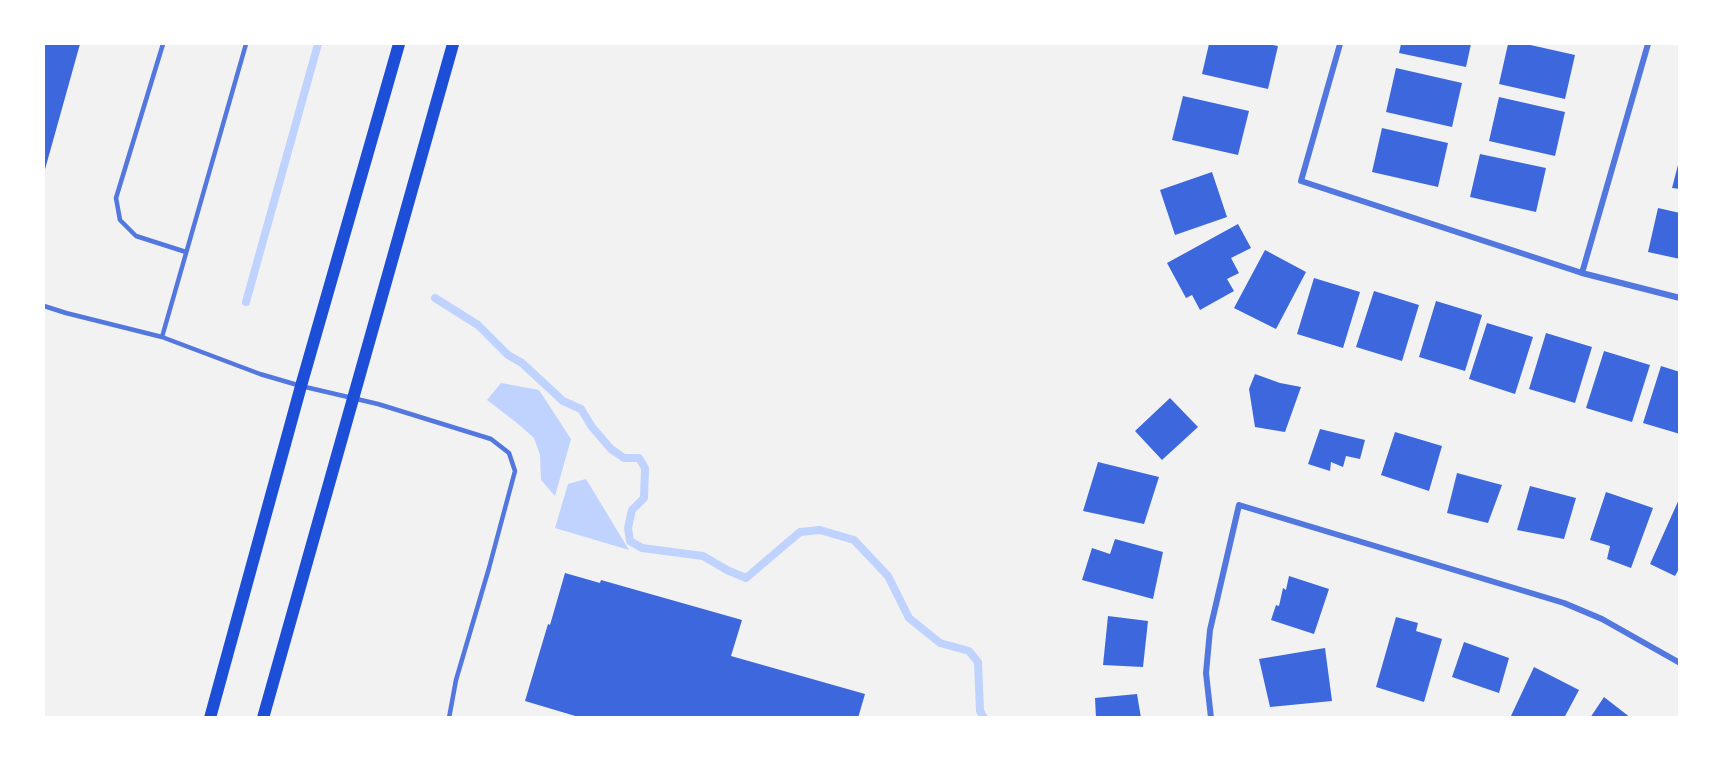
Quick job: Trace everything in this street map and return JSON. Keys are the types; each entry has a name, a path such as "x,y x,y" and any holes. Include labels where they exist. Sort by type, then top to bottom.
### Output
{"main road":[{"path":"210,717 301,386 399,44"},
{"path":"263,717 453,44"}],"street":[{"path":"1340,44 1301,181 1582,273 1680,298"},
{"path":"1582,273 1648,44"},
{"path":"1211,717 1206,673 1210,630 1239,505 1564,603 1602,619 1680,663"}],"lane":[{"path":"163,44 116,198 120,220 136,236 186,252"},
{"path":"162,337 246,44"},
{"path":"44,306 162,337 260,374 420,416 491,438 509,453 515,471 456,680 449,717"}],"water":[{"path":"501,383 539,390 571,439 555,496 541,480 540,455 534,438 487,400"},
{"path":"586,479 629,550 555,528 568,484"}],"building":[{"path":"44,44 80,44 44,173"},
{"path":"1209,44 1278,46 1268,89 1202,74"},
{"path":"1401,44 1471,44 1466,67 1399,53"},
{"path":"1508,44 1526,44 1575,55 1565,99 1499,84"},
{"path":"1396,68 1462,83 1452,127 1386,112"},
{"path":"1183,96 1249,111 1238,155 1172,140"},
{"path":"1499,97 1565,112 1555,156 1489,141"},
{"path":"1382,128 1448,143 1438,187 1372,172"},
{"path":"1480,154 1546,168 1536,212 1470,197"},
{"path":"1680,161 1680,189 1672,188"},
{"path":"1212,172 1227,217 1175,235 1160,190"},
{"path":"1658,208 1680,213 1680,259 1648,252"},
{"path":"1238,224 1251,248 1231,258 1239,273 1227,279 1234,291 1200,310 1192,295 1186,298 1167,263"},
{"path":"1265,250 1306,272 1276,329 1234,308"},
{"path":"1314,278 1360,292 1343,348 1297,334"},
{"path":"1374,291 1419,305 1402,361 1356,347"},
{"path":"1436,301 1482,315 1465,371 1419,357"},
{"path":"1487,323 1533,337 1515,394 1469,379"},
{"path":"1546,333 1592,347 1575,403 1529,389"},
{"path":"1604,351 1650,365 1632,422 1586,408"},
{"path":"1661,366 1680,372 1680,434 1643,423"},
{"path":"1255,374 1280,383 1301,387 1285,432 1255,427 1249,389"},
{"path":"1170,398 1198,427 1162,460 1135,431"},
{"path":"1320,429 1365,440 1360,459 1346,456 1343,467 1331,462 1330,471 1308,464"},
{"path":"1395,432 1442,446 1429,491 1381,475"},
{"path":"1098,462 1159,477 1144,524 1083,511"},
{"path":"1457,473 1502,485 1488,523 1447,513"},
{"path":"1530,486 1576,498 1564,539 1517,530"},
{"path":"1606,492 1653,508 1631,568 1607,559 1610,546 1590,540"},
{"path":"1680,497 1680,567 1675,576 1650,564"},
{"path":"1115,539 1163,552 1153,599 1082,580 1092,548 1110,554"},
{"path":"565,573 600,583 601,580 742,620 731,656 865,694 858,718 582,718 525,701"},
{"path":"1289,576 1329,589 1314,634 1271,620 1276,605 1279,606 1283,588 1286,590"},
{"path":"1108,616 1148,621 1143,667 1103,665"},
{"path":"1396,617 1418,623 1416,631 1442,639 1424,702 1376,687"},
{"path":"1464,642 1509,658 1499,693 1452,677"},
{"path":"1325,648 1332,701 1270,707 1259,659"},
{"path":"1534,667 1579,690 1564,718 1510,718"},
{"path":"1137,694 1141,718 1096,718 1095,698"},
{"path":"1604,697 1631,718 1590,718"}],"waterway":[{"path":"246,302 318,44"},
{"path":"435,298 478,325 508,355 522,363 563,401 581,409 592,427 611,449 624,458 639,458 645,468 644,498 632,510 628,528 630,541 642,548 703,556 746,578 800,532 820,530 854,540 888,576 909,618 940,643 969,651 978,662 980,711 984,718"}]}
